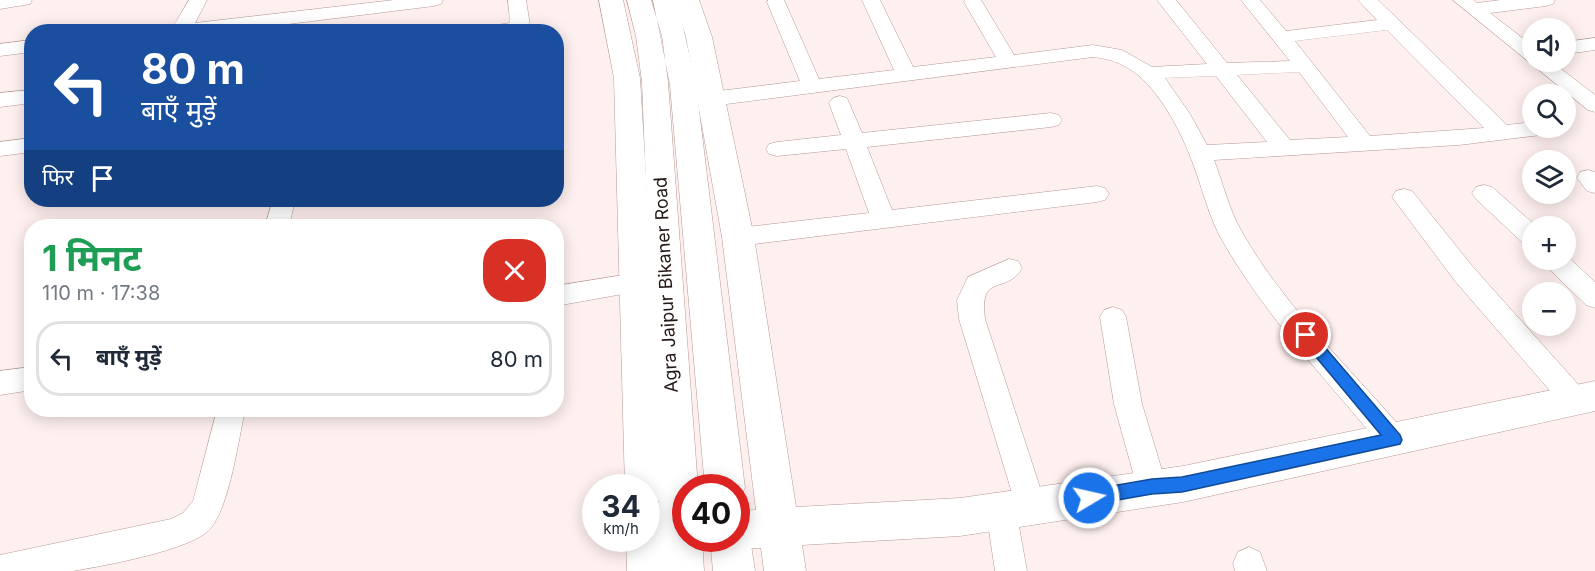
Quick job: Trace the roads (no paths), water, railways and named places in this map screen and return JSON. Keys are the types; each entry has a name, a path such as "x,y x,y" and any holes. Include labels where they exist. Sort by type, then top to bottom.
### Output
{"main road":[{"path":"611,0 627,78 636,283 654,348 646,474"},
{"name":"Agra Jaipur Bikaner Road","path":"639,0 649,36 655,82 654,348 672,524"},
{"name":"Agra Jaipur Bikaner Road","path":"665,0 683,85 724,474"},
{"path":"687,0 699,37 738,237 785,571"},
{"path":"750,529 960,516 1167,486 1346,451 1585,398"},
{"name":"Agra Jaipur Bikaner Road","path":"648,571 672,546"},
{"path":"732,552 734,571"}],"street":[{"path":"0,3 23,0"},
{"path":"180,24 198,0"},
{"path":"244,24 333,15 434,0"},
{"path":"518,0 520,24"},
{"path":"871,0 906,73"},
{"path":"1166,0 1285,149"},
{"path":"1250,0 1282,37 1365,144"},
{"path":"1367,0 1502,133"},
{"path":"1468,5 1546,0"},
{"path":"776,2 812,86"},
{"path":"973,2 1008,61"},
{"path":"1468,5 1522,47"},
{"path":"1282,37 1392,24"},
{"path":"1576,47 1595,44"},
{"path":"0,50 24,47"},
{"path":"711,99 1093,51 1117,54 1132,61 1166,93 1200,153 1218,208 1251,267 1394,440"},
{"path":"1147,73 1305,66"},
{"path":"1554,72 1594,103"},
{"path":"0,100 24,97"},
{"path":"840,103 884,220"},
{"path":"777,149 1051,120"},
{"path":"1200,153 1365,144 1522,130"},
{"path":"0,149 24,146"},
{"path":"1484,193 1522,228"},
{"path":"738,237 1097,194"},
{"path":"1404,197 1464,274 1585,398"},
{"path":"1009,268 977,284 970,300 972,319 1016,508 1011,571"},
{"path":"1566,270 1595,298"},
{"path":"564,295 636,283"},
{"path":"1113,317 1128,404 1167,486"},
{"path":"0,383 24,379"},
{"path":"0,571 171,534 193,526 202,517 208,502 229,417"}]}
